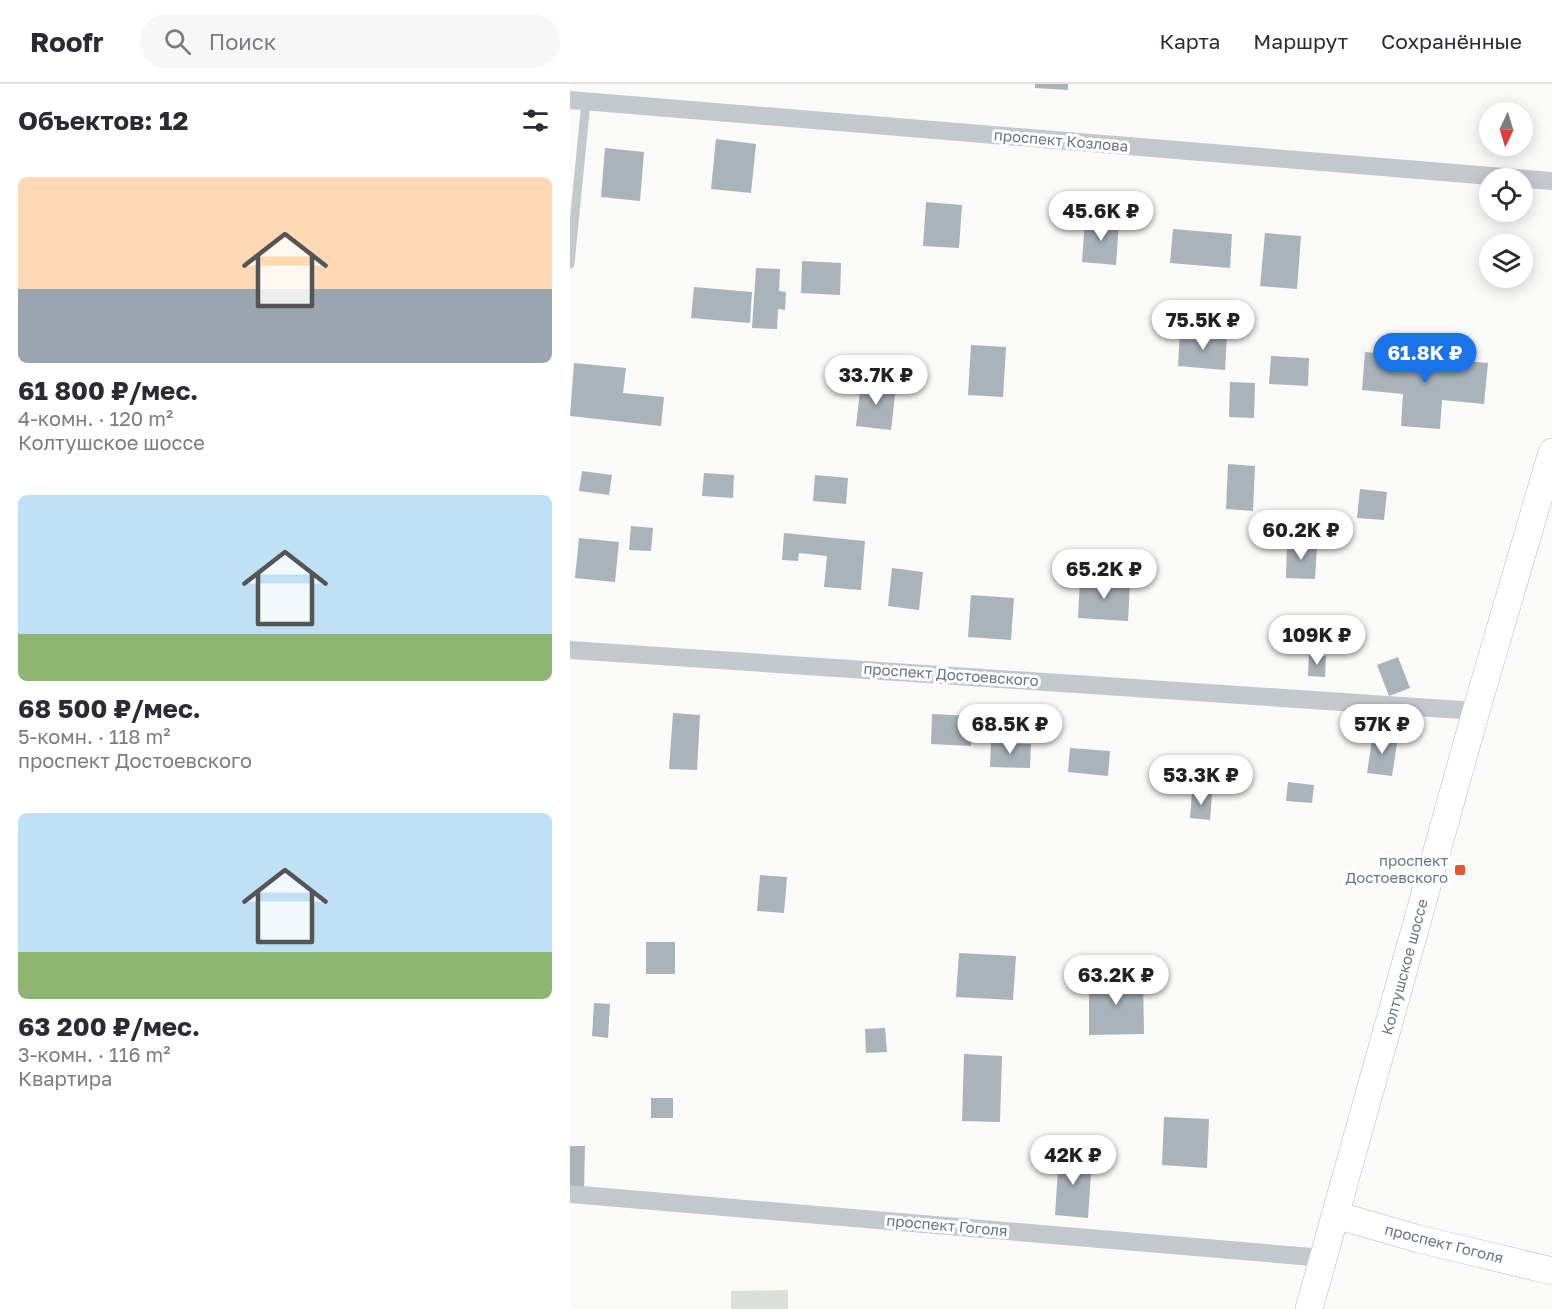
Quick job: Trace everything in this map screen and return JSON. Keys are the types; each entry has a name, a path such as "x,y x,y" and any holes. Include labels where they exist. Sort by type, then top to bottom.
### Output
{"main road":[{"name":"Колтушское шоссе","path":"1310,1309 1476,711 1552,452"},
{"name":"проспект Гоголя","path":"1336,1215 1419,1239 1552,1271"}],"street":[{"name":"проспект Козлова","path":"578,101 1552,181"},
{"name":"проспект Достоевского","path":"570,650 1476,711"},
{"name":"проспект Гоголя","path":"570,1194 1324,1258"}],"lane":[{"path":"570,264 578,101"}],"shaded area":[{"path":"788,1290 788,1309 731,1309 731,1291"}],"building":[{"path":"1035,84 1068,84 1068,90 1035,88"},
{"path":"716,139 756,144 751,193 711,189"},
{"path":"605,148 644,152 640,201 601,197"},
{"path":"926,202 962,205 959,248 923,246"},
{"path":"1085,220 1119,222 1116,265 1082,262"},
{"path":"1173,229 1232,234 1230,268 1170,263"},
{"path":"1265,233 1301,236 1297,289 1260,286"},
{"path":"802,261 841,263 840,295 801,293"},
{"path":"756,268 780,269 779,291 786,292 785,310 778,309 777,329 752,328"},
{"path":"694,287 752,292 750,323 691,318"},
{"path":"1180,332 1227,335 1225,370 1178,366"},
{"path":"971,345 1006,347 1003,397 968,395"},
{"path":"1365,352 1488,363 1484,404 1442,400 1440,429 1401,426 1403,394 1362,390"},
{"path":"1271,356 1309,358 1308,386 1269,384"},
{"path":"574,363 626,368 623,393 664,397 661,426 570,416"},
{"path":"1230,382 1255,383 1254,418 1229,417"},
{"path":"861,383 896,386 891,430 856,426"},
{"path":"1228,464 1255,466 1253,511 1226,509"},
{"path":"582,471 612,475 609,495 579,491"},
{"path":"704,473 734,475 733,498 702,496"},
{"path":"815,475 848,478 846,504 813,501"},
{"path":"1360,489 1387,492 1384,520 1357,518"},
{"path":"631,526 653,528 651,551 629,550"},
{"path":"784,533 865,541 861,590 824,587 827,556 799,553 798,561 782,560"},
{"path":"579,538 619,542 615,582 575,578"},
{"path":"1287,544 1317,545 1315,579 1286,578"},
{"path":"892,568 923,572 919,610 888,606"},
{"path":"1080,579 1130,582 1128,621 1078,618"},
{"path":"971,595 1014,598 1011,640 968,637"},
{"path":"1309,655 1326,656 1325,677 1308,676"},
{"path":"1398,657 1410,688 1389,696 1377,665"},
{"path":"673,713 700,715 697,770 669,769"},
{"path":"932,714 973,716 971,746 931,744"},
{"path":"1373,733 1398,737 1392,776 1367,773"},
{"path":"991,742 1031,744 1030,768 990,767"},
{"path":"1070,748 1110,751 1108,776 1068,772"},
{"path":"1288,782 1314,785 1312,803 1286,801"},
{"path":"1192,792 1212,794 1210,820 1190,818"},
{"path":"760,875 787,877 784,913 757,911"},
{"path":"646,942 675,942 675,974 646,974"},
{"path":"959,953 1016,956 1013,1000 956,997"},
{"path":"1089,978 1143,978 1144,1034 1089,1035"},
{"path":"594,1003 610,1004 608,1038 592,1036"},
{"path":"885,1028 887,1052 866,1053 865,1029"},
{"path":"964,1054 1002,1056 1000,1122 962,1121"},
{"path":"651,1098 673,1098 673,1118 651,1118"},
{"path":"1164,1117 1209,1119 1207,1168 1162,1165"},
{"path":"570,1146 585,1146 584,1189 570,1189"},
{"path":"1059,1155 1092,1158 1088,1218 1055,1215"}],"place":[{"name":"проспект Достоевского","path":"1460,870"}]}
